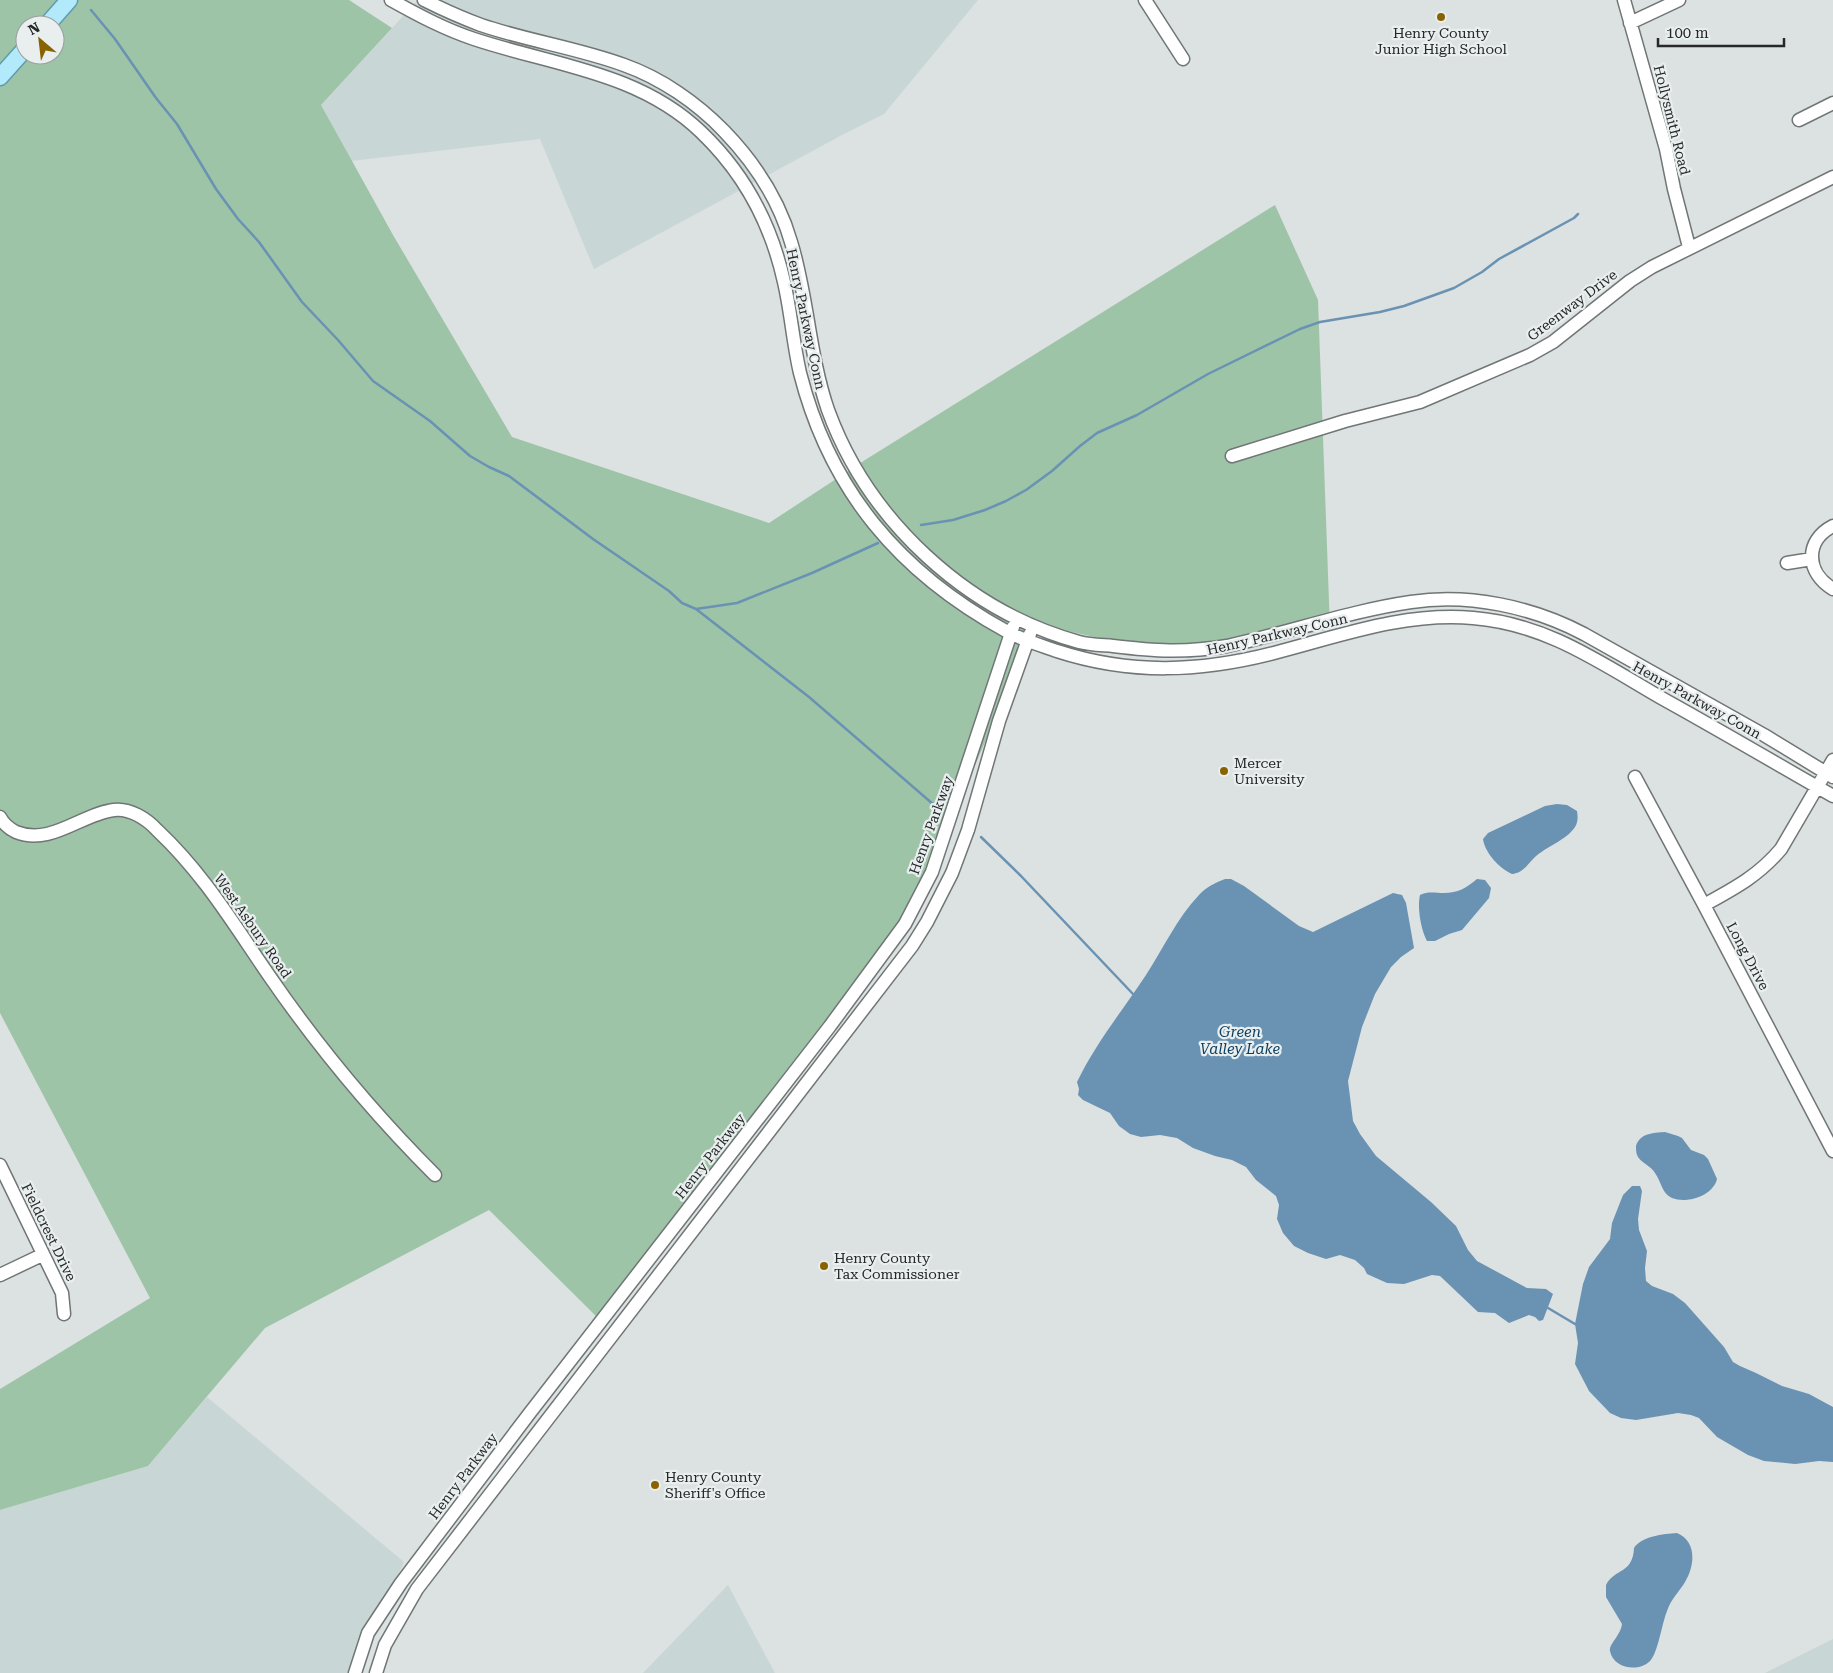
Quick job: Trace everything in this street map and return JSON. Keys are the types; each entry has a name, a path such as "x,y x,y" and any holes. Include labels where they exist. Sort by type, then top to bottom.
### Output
{"main road":[{"path":"55,15 69,0"},
{"path":"0,77 15,60"}],"street":[{"name":"Henry Parkway Conn","path":"391,0 443,28 470,38 607,76 639,89 672,108 704,134 739,175 759,206 769,228 785,287 794,344 810,408 826,446 846,484 888,541 915,568 957,601 1010,634 1027,641 1102,663 1135,668 1194,668 1231,663 1375,626 1411,619 1444,617 1500,621 1534,630 1577,649 1744,743 1833,796"},
{"name":"Henry Parkway Conn","path":"424,0 481,24 626,66 656,79 682,95 723,130 758,173 780,212 796,262 813,356 820,383 829,411 853,462 869,489 909,539 954,579 974,593 1018,618 1033,626 1081,643 1159,651 1196,651 1262,639 1306,626 1412,602 1458,600 1512,607 1558,621 1584,634 1764,735 1830,775"},
{"path":"1145,0 1183,59"},
{"name":"Hollysmith Road","path":"1624,0 1666,150 1690,247"},
{"path":"1630,23 1679,0"},
{"path":"1799,120 1833,103"},
{"name":"Greenway Drive","path":"1232,456 1345,421 1420,402 1530,355 1564,334 1630,281 1652,267 1833,177"},
{"path":"1833,526 1818,538 1813,547 1812,559 1813,568 1817,576 1824,584 1833,589"},
{"path":"1787,563 1812,559"},
{"name":"Henry Parkway","path":"354,1673 368,1633 402,1583 547,1391 830,1026 905,924 935,864 1010,634 1018,618"},
{"path":"376,1673 385,1645 417,1589 912,946 952,874 968,830 999,721 1033,626"},
{"path":"1704,905 1748,881 1773,858 1781,849 1818,787 1830,775 1833,760"},
{"name":"Long Drive","path":"1635,777 1833,1151"},
{"name":"West Asbury Road","path":"0,817 12,830 32,836 44,835 114,810 132,813 153,825 213,892 270,977 343,1076 369,1107 434,1175"},
{"name":"Fieldcrest Drive","path":"0,1165 62,1292 64,1314"},
{"path":"0,1275 42,1254"}],"shaded area":[{"path":"418,0 978,0 884,114 594,269 540,139 351,161 321,105"},
{"path":"207,1397 404,1562 370,1639 361,1673 0,1673 0,1510 148,1466"},
{"path":"728,1585 775,1673 643,1673"},
{"path":"1833,1639 1833,1673 1765,1673"}],"green space":[{"path":"0,0 349,0 392,28 321,105 393,235 512,437 769,523 865,460 1275,205 1318,300 1330,629 1189,658 1036,624 897,946 602,1322 489,1210 265,1328 148,1466 0,1510 0,1389 150,1298 0,1013"}],"water":[{"path":"1567,805 1577,811 1578,819 1576,825 1567,836 1539,854 1525,868 1516,873 1512,874 1507,871 1493,859 1483,839 1488,833 1545,806"},
{"name":"Green Valley Lake","path":"1225,879 1231,879 1244,886 1299,926 1313,932 1393,893 1402,895 1406,903 1414,948 1391,967 1375,994 1362,1027 1348,1081 1353,1121 1376,1156 1431,1202 1456,1226 1468,1250 1477,1261 1527,1288 1546,1289 1553,1294 1543,1320 1539,1321 1529,1315 1509,1323 1495,1313 1478,1312 1440,1276 1432,1275 1404,1284 1387,1283 1367,1274 1364,1268 1355,1260 1340,1255 1326,1259 1308,1253 1294,1246 1283,1233 1277,1219 1279,1205 1276,1196 1256,1180 1246,1167 1232,1160 1193,1148 1177,1138 1160,1135 1141,1137 1130,1134 1119,1126 1110,1113 1083,1100 1078,1095 1077,1082 1092,1054 1146,975 1184,914 1199,895 1214,884"},
{"path":"1477,879 1485,880 1491,888 1489,898 1462,930 1435,941 1427,941 1420,919 1420,895 1458,891"},
{"path":"1665,1132 1682,1138 1691,1150 1704,1155 1708,1159 1717,1179 1715,1185 1705,1194 1685,1200 1672,1198 1664,1190 1653,1171 1638,1157 1636,1146 1641,1138 1648,1134"},
{"path":"1632,1186 1640,1186 1642,1191 1638,1219 1639,1230 1647,1251 1646,1281 1652,1286 1673,1294 1685,1303 1724,1347 1733,1362 1782,1386 1809,1394 1833,1407 1833,1462 1819,1461 1795,1464 1764,1461 1748,1455 1717,1437 1699,1418 1678,1413 1636,1420 1621,1418 1610,1413 1589,1391 1575,1364 1578,1343 1575,1324 1583,1284 1589,1267 1610,1239 1612,1223 1623,1195"},
{"path":"1677,1533 1688,1542 1691,1548 1691,1569 1665,1616 1653,1657 1645,1665 1639,1667 1633,1668 1621,1665 1612,1657 1610,1649 1622,1624 1606,1597 1606,1585 1614,1576 1627,1567 1633,1556 1634,1548 1642,1541 1653,1536"}],"waterway":[{"path":"91,10 115,39 156,98 177,124 216,189 238,219 259,242 302,302 373,381 430,421 470,456 509,476 593,539 669,591 682,603 696,609 809,697 941,811"},
{"path":"921,525 953,520 1006,501 1026,490 1052,471 1097,433 1137,415 1208,374 1300,329 1320,322 1404,306 1454,288 1482,272 1499,259 1578,214"},
{"path":"696,609 737,603 812,573 878,543"},
{"path":"981,837 1021,876 1133,994"},
{"path":"1548,1308 1575,1324"}],"place":[{"name":"Henry County Junior High School","path":"1441,17"},
{"name":"Mercer University","path":"1224,771"},
{"name":"Henry County Tax Commissioner","path":"824,1266"},
{"name":"Henry County Sheriff's Office","path":"655,1485"}]}
